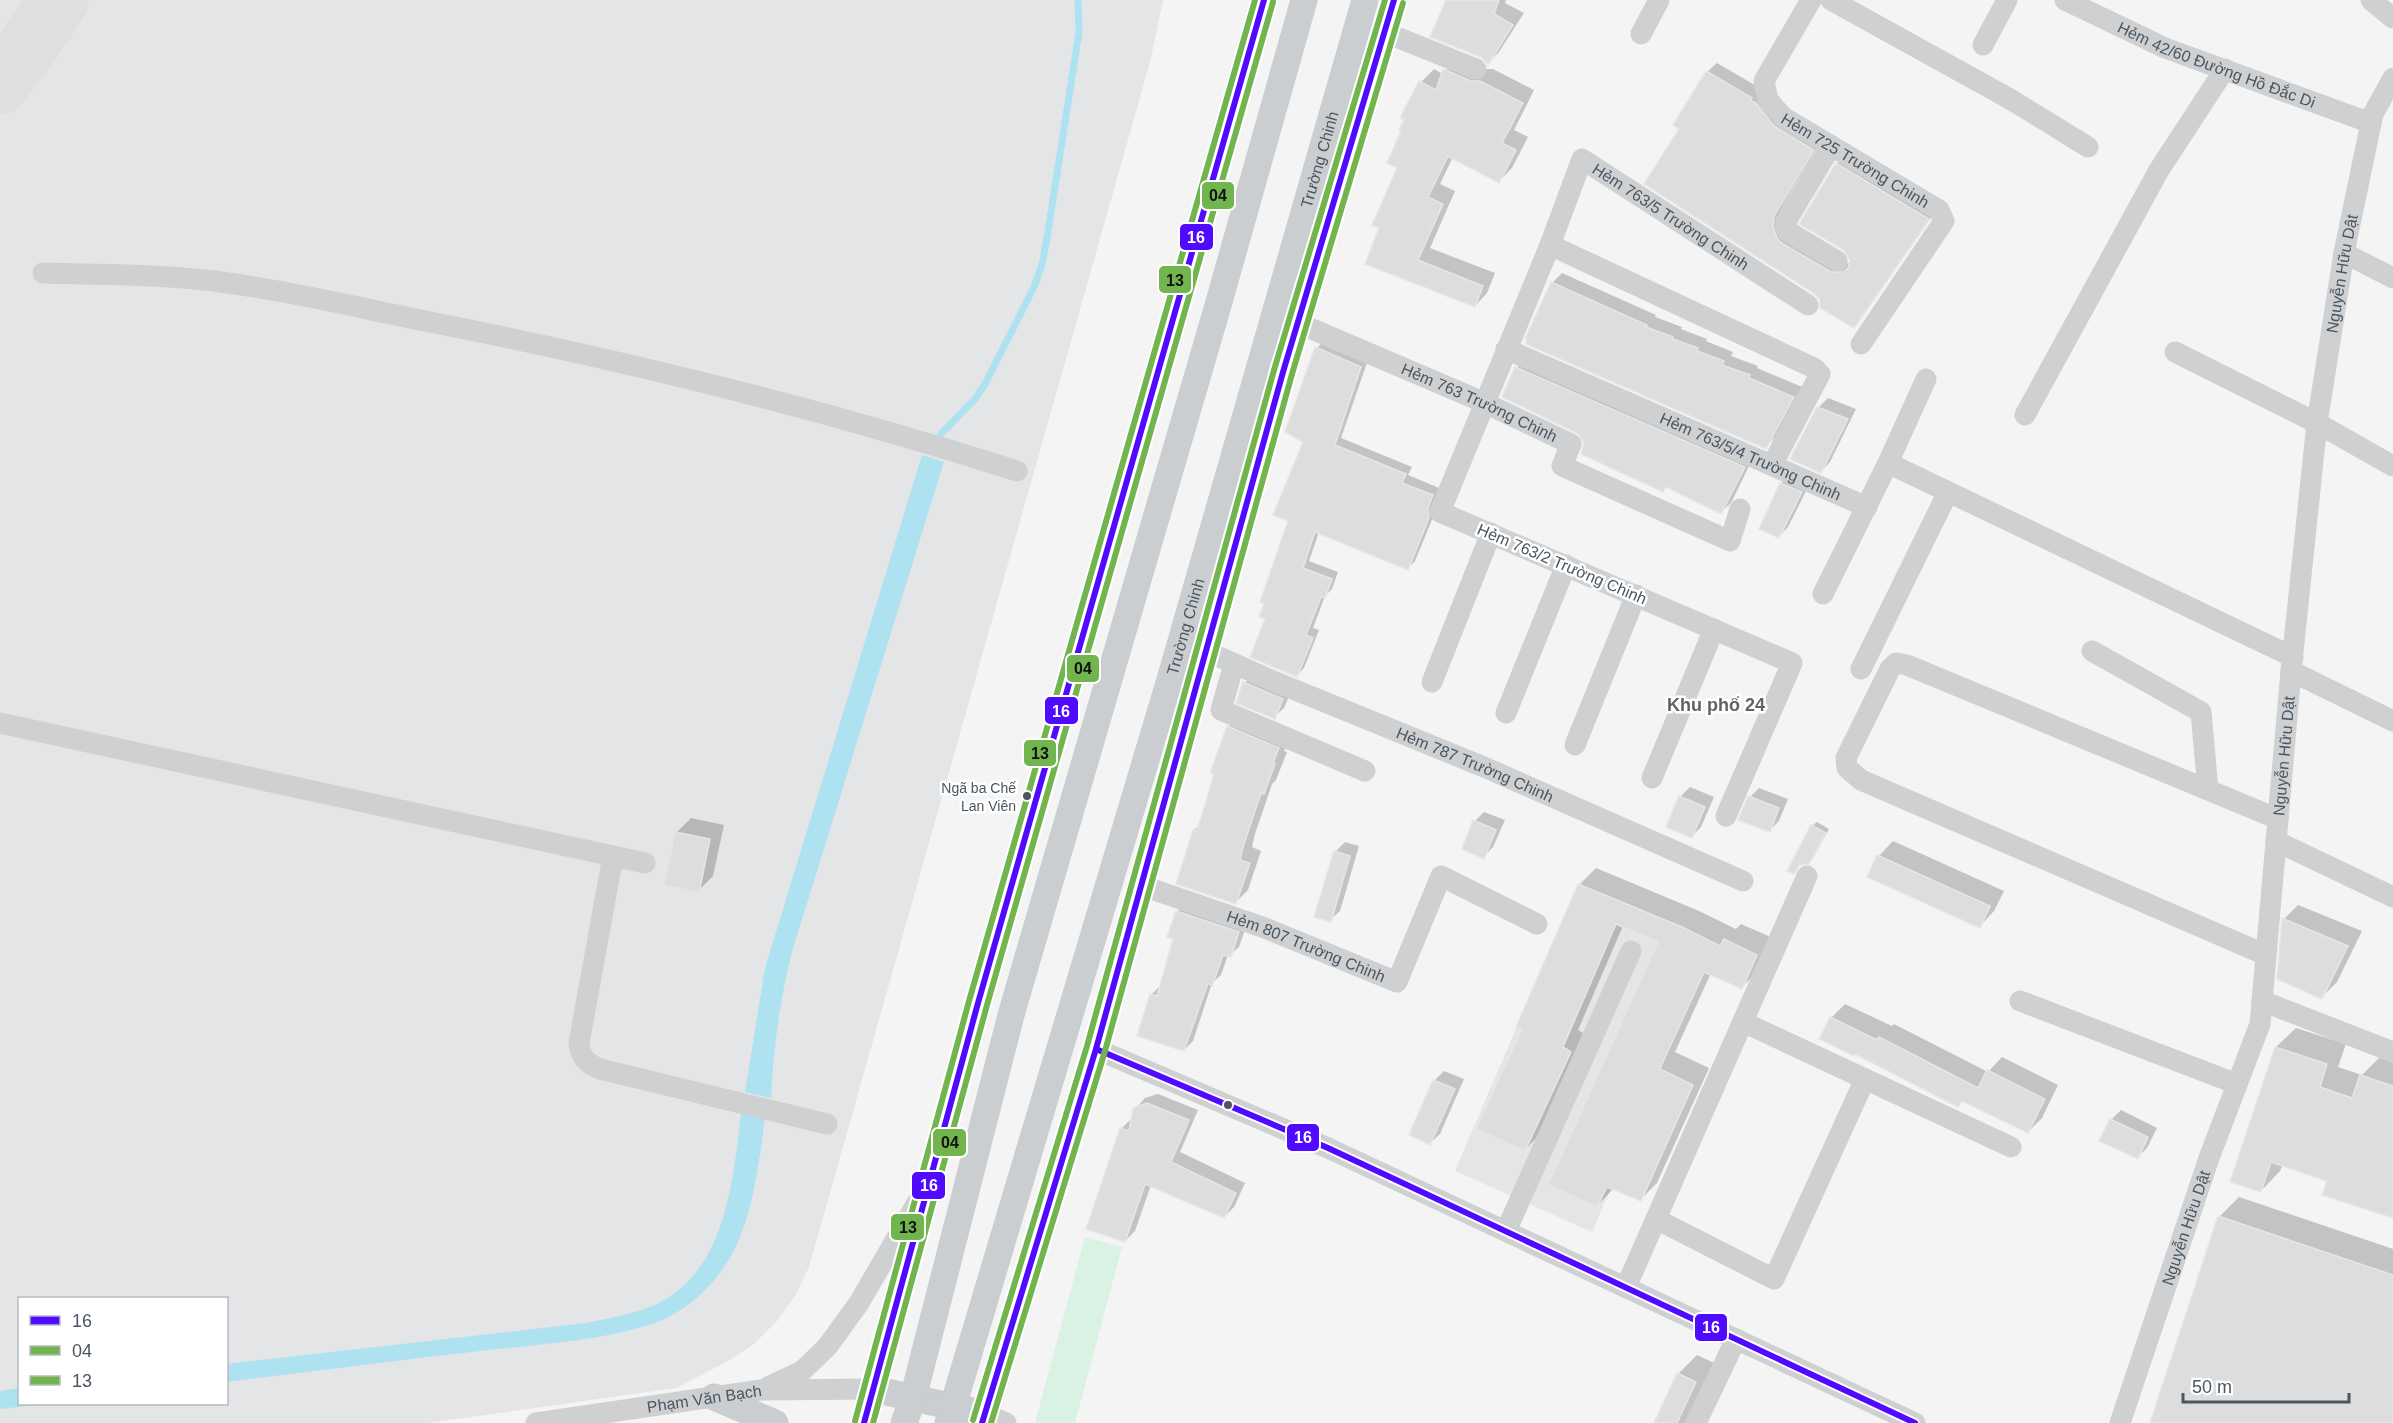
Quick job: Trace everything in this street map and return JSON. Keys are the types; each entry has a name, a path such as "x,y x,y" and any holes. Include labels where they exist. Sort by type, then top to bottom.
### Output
{"main road":[{"path":"864,1423 981,992 1264,0"},
{"path":"904,1423 913,1398 1011,1015 1304,0"},
{"name":"Trường Chinh","path":"951,1415 1175,665 1365,0"},
{"name":"Trường Chinh","path":"991,1420 1298,323 1394,0"},
{"path":"1213,181 1265,140"},
{"path":"873,1389 913,1398 951,1415 991,1420"},
{"path":"714,1397 775,1423"}],"street":[{"path":"1641,34 1659,0"},
{"name":"Hẻm 725 Trường Chinh","path":"1811,0 1764,81 1768,100 1783,117 1939,210 1944,221 1861,344"},
{"path":"1831,0 2010,99 2088,147"},
{"name":"Hẻm 42/60 Đường Hồ Đắc Di","path":"2065,0 2165,48 2371,123"},
{"path":"2371,0 2393,18"},
{"path":"1983,45 1999,3"},
{"path":"1384,32 1476,69"},
{"path":"2025,415 2159,170 2224,69"},
{"name":"Nguyễn Hữu Dật","path":"2120,1423 2209,1158 2260,1024 2292,664 2317,423 2344,253 2371,123 2373,114 2393,78"},
{"path":"1831,146 1785,223 1787,231 1837,261"},
{"name":"Hẻm 763/5 Trường Chinh","path":"1484,402 1550,245 1582,159 1808,305"},
{"path":"1550,245 1814,368 1820,374 1772,465"},
{"path":"2344,253 2393,278"},
{"path":"43,273 167,277 228,283 538,343 691,380 951,450 1017,471"},
{"name":"Hẻm 763 Trường Chinh","path":"1298,323 1484,402 1571,444 1562,466 1730,542 1740,509"},
{"name":"Hẻm 763/5/4 Trường Chinh","path":"1506,349 1867,507"},
{"path":"2175,352 2317,423 2393,466"},
{"path":"1822,594 1867,507 1926,379"},
{"name":"Hẻm 763/2 Trường Chinh","path":"1484,402 1440,512 1792,663 1726,816"},
{"path":"1888,463 2292,664 2393,721"},
{"path":"1861,669 1948,492"},
{"path":"1432,682 1491,533"},
{"path":"1506,713 1566,565"},
{"path":"1575,745 1636,596"},
{"path":"1652,778 1714,629"},
{"name":"Hẻm 787 Trường Chinh","path":"1206,651 1484,767 1743,881"},
{"path":"2092,651 2201,711 2208,790"},
{"path":"2266,955 1861,780 1847,768 1846,758 1890,669 1896,663 1907,664 2278,819"},
{"path":"1234,664 1221,711 1365,771"},
{"path":"0,723 645,863"},
{"path":"2276,841 2393,897"},
{"path":"613,856 579,1043 582,1056 600,1069 827,1124"},
{"name":"Hẻm 807 Trường Chinh","path":"1140,885 1265,928 1397,982 1442,876 1537,924"},
{"path":"1626,1287 1807,876"},
{"path":"1506,1231 1631,951"},
{"path":"2020,1001 2237,1084"},
{"path":"2262,1001 2393,1053"},
{"path":"1743,1022 2011,1147"},
{"path":"1096,1049 1328,1148 1906,1421"},
{"path":"1656,1219 1774,1279 1865,1079"},
{"path":"761,1390 802,1371 827,1347 860,1303 929,1182"},
{"path":"1696,1423 1736,1339"},
{"name":"Phạm Văn Bạch","path":"536,1423 761,1390 873,1389"}],"shaded area":[{"path":"0,0 1163,0 1150,62 809,1267 795,1296 777,1321 754,1344 730,1360 676,1388 428,1423 0,1423"},
{"path":"1578,884 1715,944 1592,1232 1455,1171"}],"green space":[{"path":"1085,1237 1122,1247 1075,1423 1035,1423"}],"water":[{"path":"922,455 944,462 791,955 778,1026 771,1098 745,1092 765,968"},
{"path":"741,1113 765,1119 750,1208 734,1250 722,1270 701,1294 687,1306 655,1323 588,1339 228,1382 228,1364 586,1323 631,1313 657,1304 680,1289 699,1269 712,1246 722,1220 734,1166"},
{"path":"18,1388 18,1405 36,1405 0,1409 0,1391"}],"building":[{"path":"1446,0 1499,0 1494,14 1513,25 1488,65 1481,57 1430,37"},
{"path":"1443,69 1471,81 1480,81 1523,103 1502,143 1516,150 1499,183 1448,156 1428,197 1443,204 1418,260 1483,286 1475,307 1365,264 1379,228 1372,225 1397,168 1387,163 1401,131 1399,130 1404,120 1400,118 1419,81 1436,90"},
{"path":"1706,71 1752,98 1750,100 1756,103 1774,126 1814,150 1774,216 1773,226 1780,242 1831,272 1843,272 1848,268 1850,261 1844,250 1799,224 1836,163 1929,219 1854,328 1820,308 1820,300 1815,294 1644,184 1679,129 1673,125"},
{"path":"1551,282 1647,325 1646,327 1698,348 1697,351 1724,361 1722,365 1750,375 1749,378 1794,397 1766,449 1526,344 1525,339"},
{"path":"1315,347 1361,367 1335,445 1406,474 1402,483 1433,495 1428,508 1429,518 1408,570 1315,532 1303,568 1332,579 1325,598 1321,597 1306,635 1313,638 1297,677 1250,657 1265,619 1259,617 1264,604 1260,602 1288,521 1273,515 1303,442 1285,432"},
{"path":"1515,367 1745,467 1721,514 1666,487 1663,492 1581,454 1584,442 1577,433 1502,397"},
{"path":"1817,407 1848,419 1821,473 1790,459"},
{"path":"1780,483 1802,492 1779,538 1759,529"},
{"path":"1243,682 1283,699 1275,719 1236,703"},
{"path":"1227,726 1279,748 1243,847 1240,860 1250,863 1236,904 1176,884 1193,830 1197,831 1214,774 1210,773"},
{"path":"1679,796 1705,807 1692,838 1666,827"},
{"path":"1748,796 1779,808 1770,832 1738,820"},
{"path":"1473,820 1496,830 1484,859 1462,849"},
{"path":"1811,825 1826,833 1809,864 1800,865 1794,874 1787,871"},
{"path":"675,832 710,839 699,893 664,885"},
{"path":"1334,851 1350,856 1331,922 1314,917"},
{"path":"1877,855 1990,906 1980,928 1867,877"},
{"path":"1578,884 1682,927 1720,946 1724,939 1757,955 1742,989 1704,972 1660,1069 1693,1085 1641,1201 1607,1187 1597,1207 1548,1185 1658,942 1616,924 1563,1047 1571,1052 1525,1151 1476,1129 1522,1029 1516,1027"},
{"path":"1176,911 1239,932 1231,957 1223,955 1212,986 1208,983 1184,1051 1137,1036 1150,994 1157,996 1173,939 1167,937"},
{"path":"2282,918 2348,946 2322,999 2277,979"},
{"path":"1830,1017 1877,1040 1879,1037 1978,1088 1987,1070 2045,1099 2028,1133 1962,1101 1958,1107 1855,1054 1854,1056 1819,1039"},
{"path":"2275,1047 2327,1064 2320,1087 2352,1098 2360,1075 2393,1086 2393,1218 2322,1195 2327,1181 2271,1162 2261,1192 2230,1182"},
{"path":"1433,1080 1455,1089 1430,1145 1409,1135"},
{"path":"1147,1103 1189,1120 1171,1162 1236,1193 1224,1218 1145,1184 1125,1242 1086,1229 1120,1128 1129,1131 1133,1108"},
{"path":"2110,1119 2148,1137 2138,1159 2099,1141"},
{"path":"2218,1216 2393,1275 2393,1423 2150,1423"},
{"path":"1677,1373 1696,1382 1677,1423 1654,1423"}],"waterway":[{"path":"941,434 975,399 985,384 1034,287 1042,265 1079,32 1078,0"}],"taxiway":[{"path":"0,84 59,0"}],"transit line":[{"name":"13","path":"855,1421 969,1001 1255,0"},
{"name":"16","path":"864,1423 978,1003 1264,0"},
{"name":"13","path":"973,1420 1087,1046 1274,370 1385,0"},
{"name":"16","path":"982,1423 1096,1049 1283,372 1394,0"},
{"name":"04","path":"873,1423 987,1005 1273,2"},
{"name":"04","path":"991,1423 1105,1051 1292,374 1403,3"},
{"name":"16","path":"1096,1049 1328,1148 1915,1423"}],"place":[{"name":"Ngã ba Chế Lan Viên","path":"1027,796"}],"district":[{"name":"Khu phố 24","path":"1716,705"}]}
